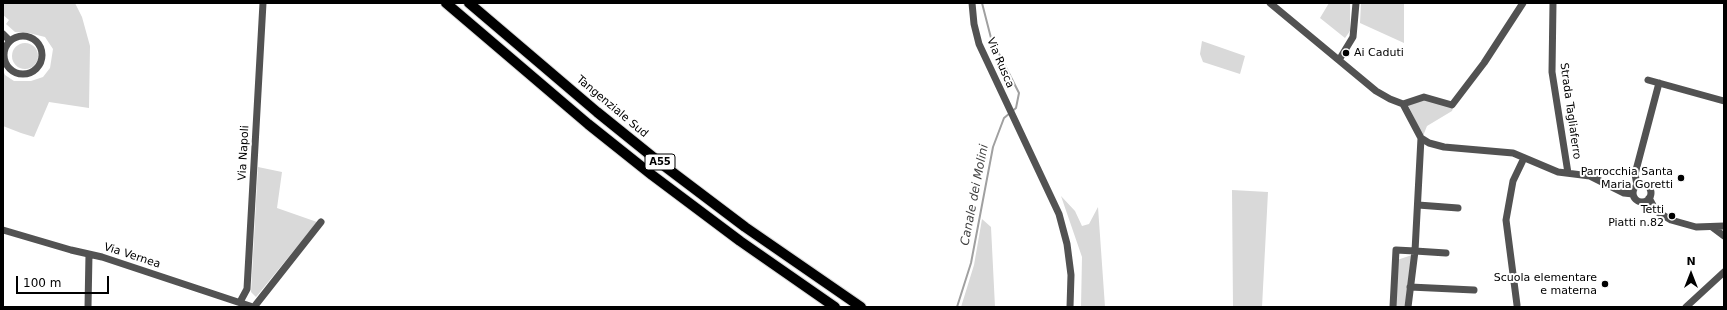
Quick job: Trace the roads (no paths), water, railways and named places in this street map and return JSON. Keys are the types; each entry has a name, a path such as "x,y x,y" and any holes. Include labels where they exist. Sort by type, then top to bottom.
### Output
{"highway":[{"name":"A55","path":"446,3 588,124 652,175 740,241 835,307"},
{"name":"Tangenziale Sud","path":"469,3 597,112 659,162 745,227 861,307"}],"street":[{"name":"Via Napoli","path":"240,302 247,289 263,3"},
{"name":"Via Rusca","path":"972,3 974,24 979,44 1059,214 1068,252 1070,307"},
{"path":"1270,3 1376,91 1390,99 1403,104 1424,97 1452,105 1484,63 1522,5 1514,3"},
{"path":"1338,60 1354,37 1356,3"},
{"name":"Strada Tagliaferro","path":"1553,3 1552,72 1568,173"},
{"path":"3,34 10,41"},
{"path":"19,37 28,37 39,44 42,56 41,62 34,71 22,74 9,68 5,62 5,51 10,41 19,37"},
{"path":"1648,80 1724,100"},
{"path":"1637,185 1635,174 1659,83"},
{"path":"1403,104 1421,138 1415,251 1408,307"},
{"name":"Strada Tagliaferro","path":"1421,138 1428,143 1444,147 1512,153 1558,172 1590,176 1624,193 1632,194"},
{"path":"1517,305 1506,220 1513,181 1524,158"},
{"path":"1643,184 1649,187 1651,193 1649,198 1641,202 1635,200 1632,194 1633,189 1637,185 1643,184"},
{"path":"1649,198 1656,211 1671,220 1696,227 1724,226"},
{"path":"1418,205 1458,208"},
{"name":"Via Vernea","path":"3,230 89,254 253,307 321,222"},
{"path":"1711,227 1724,236"},
{"path":"1393,307 1396,250 1446,253"},
{"path":"88,307 89,254"},
{"path":"1686,307 1724,272"},
{"path":"1410,287 1474,290"}],"waterway":[{"name":"Canale dei Molini","path":"957,307 971,263 993,147 1004,118 1016,108 1019,93 991,38 982,3"}],"place":[{"name":"Ai Caduti","path":"1346,53"},
{"name":"Parrocchia Santa Maria Goretti","path":"1681,178"},
{"name":"Tetti Piatti n.82","path":"1672,216"},
{"name":"Scuola elementare e materna","path":"1605,284"}]}
